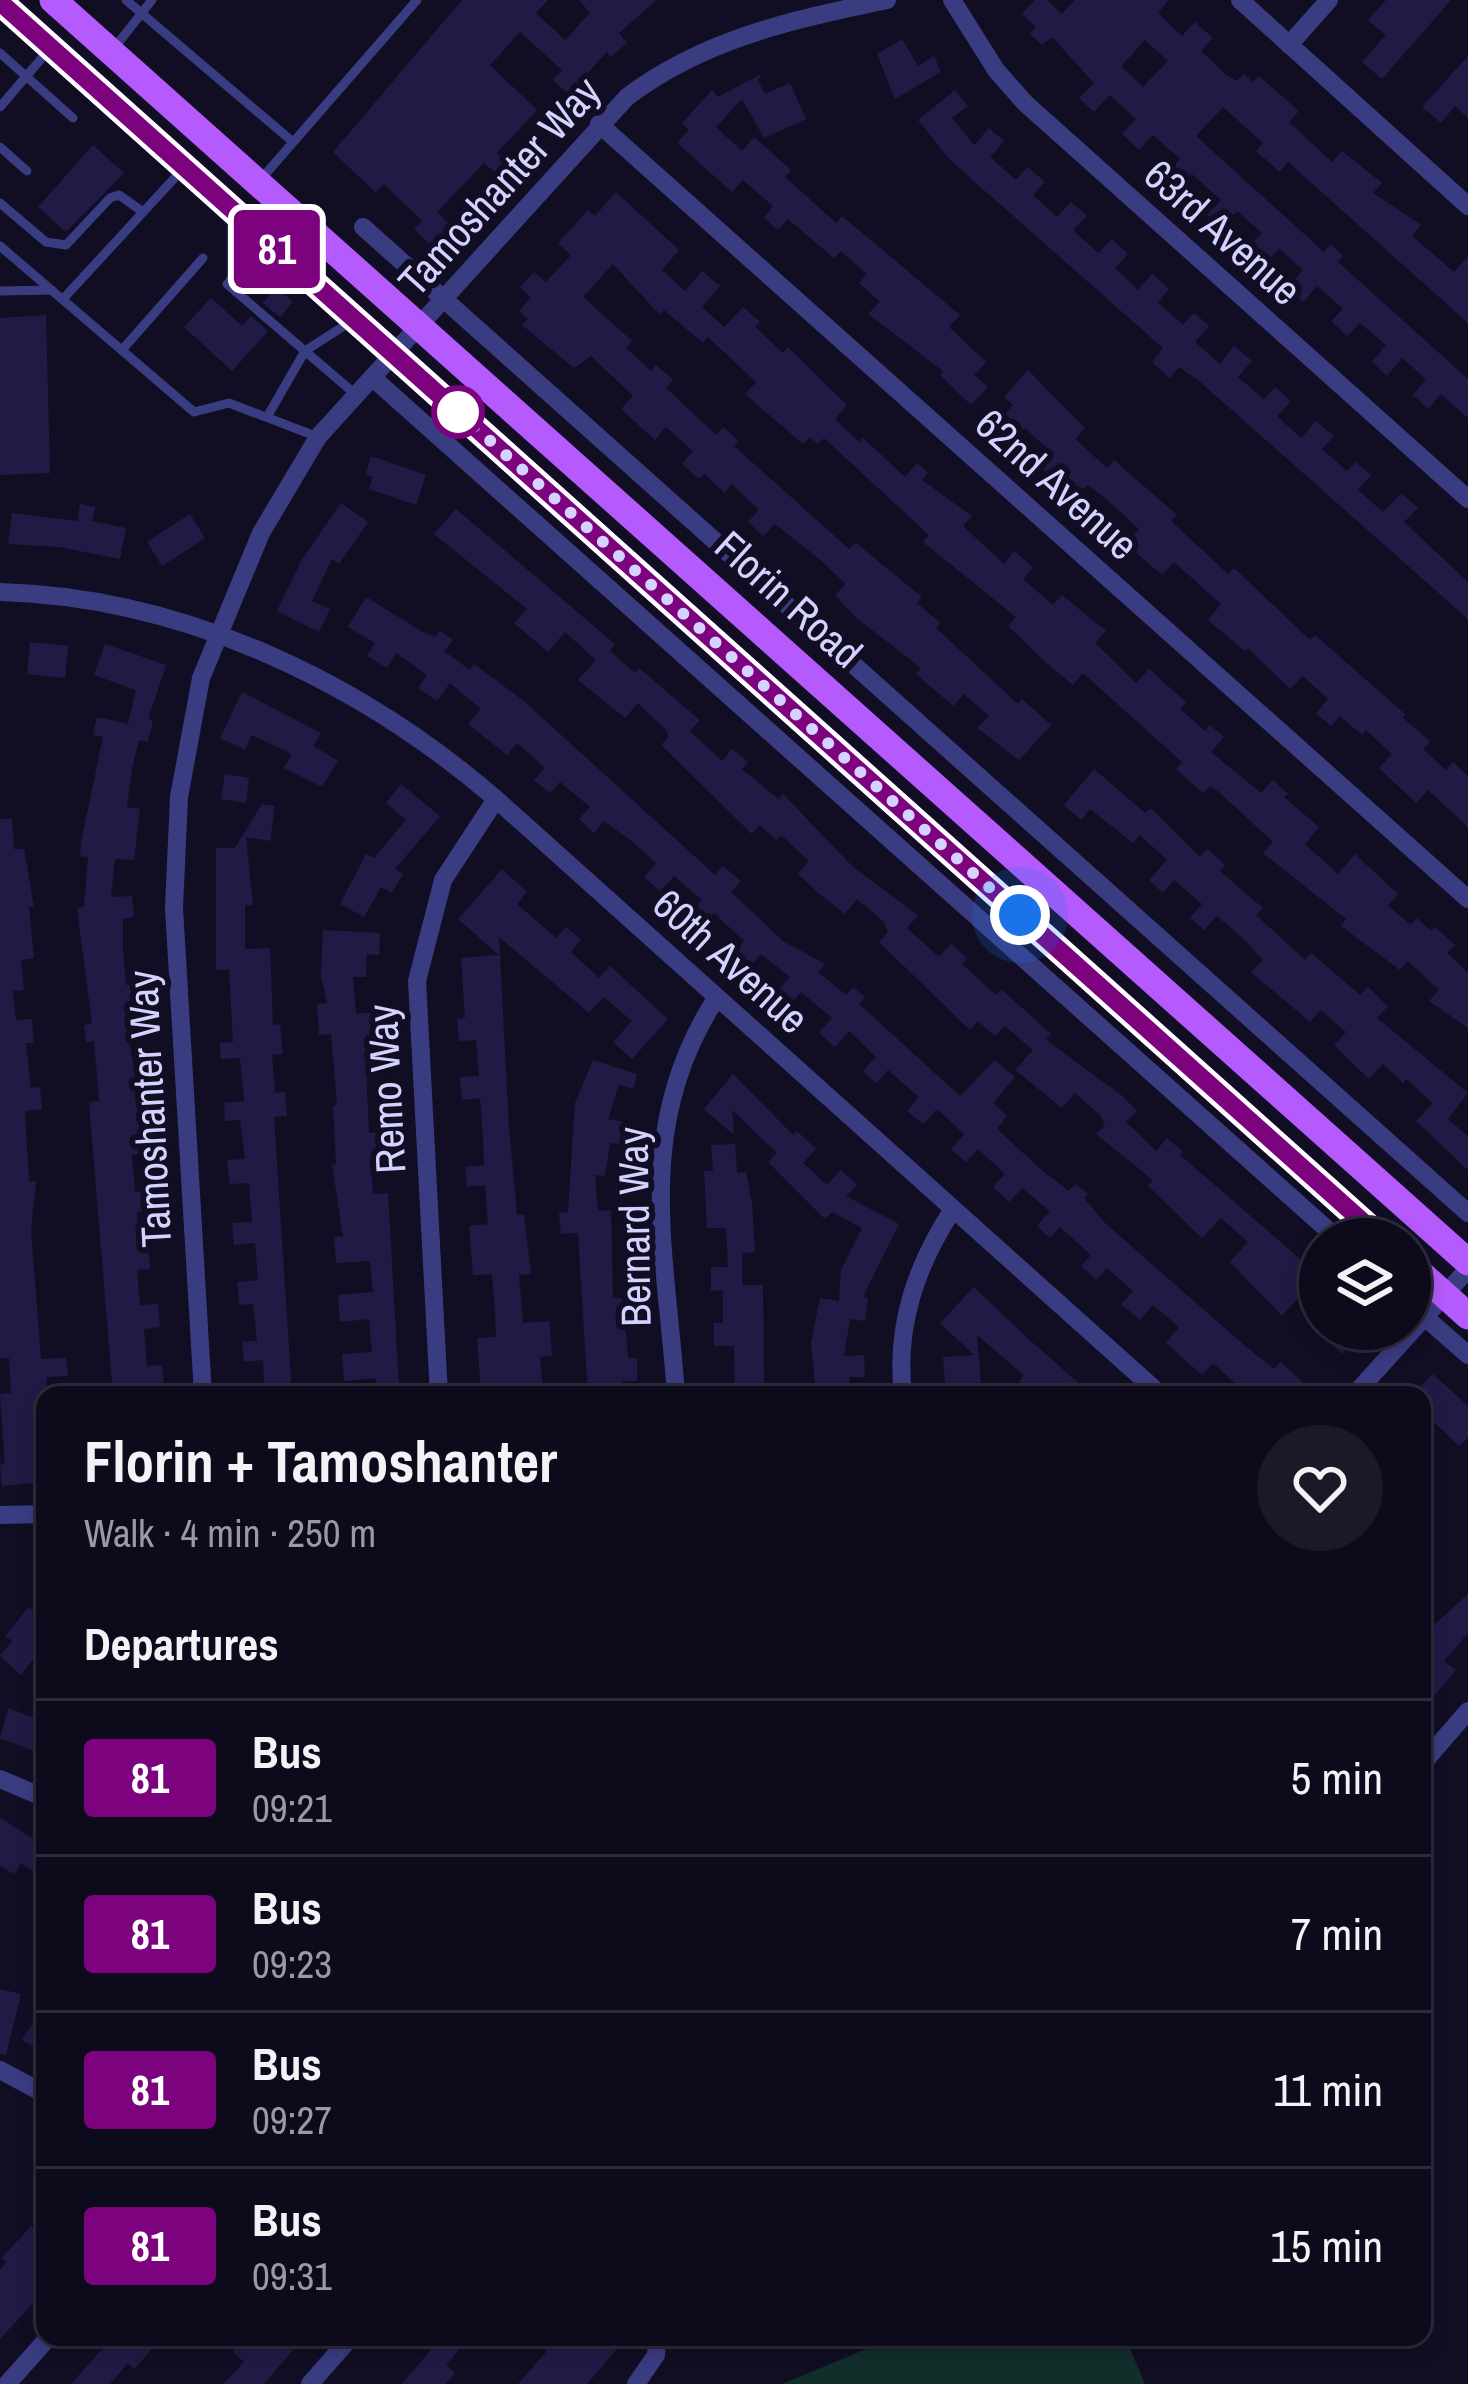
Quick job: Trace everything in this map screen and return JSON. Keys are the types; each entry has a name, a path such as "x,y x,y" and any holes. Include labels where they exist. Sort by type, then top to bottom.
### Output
{"main road":[{"name":"Florin Road","path":"53,0 1468,1265"},
{"name":"Florin Road","path":"0,2 1359,1218"},
{"path":"1431,1283 1468,1316"}],"street":[{"name":"Tamoshanter Way","path":"202,1386 175,852 191,728 216,634 261,532 318,437 599,124 661,71 734,37 887,0"},
{"name":"63rd Avenue","path":"952,0 996,70 1025,103 1468,499"},
{"path":"1240,0 1464,193"},
{"path":"1289,45 1329,0"},
{"name":"62nd Avenue","path":"599,124 1468,898"},
{"name":"Florin Road","path":"363,227 1468,1213"},
{"path":"373,378 1314,1218"},
{"name":"60th Avenue","path":"0,592 82,601 216,634 305,671 404,725 496,799 1151,1386"},
{"name":"Remo Way","path":"439,1386 417,981 443,880 496,799"},
{"name":"Bernard Way","path":"676,1386 662,1128 680,1063 717,998"},
{"path":"903,1386 902,1336 910,1297 923,1261 953,1209"},
{"path":"1431,1302 1444,1294 1468,1265"},
{"path":"1431,1322 1468,1355"},
{"path":"1361,1386 1387,1350"},
{"path":"0,1516 36,1514"},
{"path":"1431,1754 1468,1711"},
{"path":"0,1778 36,1794"},
{"path":"0,2070 36,2089"},
{"path":"7,2384 42,2346"},
{"path":"310,2384 343,2346"},
{"path":"636,2384 650,2368 655,2346"}],"lane":[{"path":"126,0 293,142"},
{"path":"111,52 152,0"},
{"path":"258,182 416,0"},
{"path":"0,107 51,48"},
{"path":"0,53 73,118"},
{"path":"0,147 27,171"},
{"path":"63,299 185,167"},
{"path":"0,203 46,242 66,245 119,194 143,212"},
{"path":"265,238 227,284 357,395"},
{"path":"0,246 194,412 230,403 318,437"},
{"path":"122,350 203,258"},
{"path":"0,291 52,290"},
{"path":"266,417 305,351 354,319"}],"green space":[{"path":"873,2346 1129,2346 1145,2384 782,2384"}],"building":[{"path":"462,0 548,0 536,13 565,40 590,13 579,0 657,0 619,33 627,43 611,57 607,52 568,94 553,80 562,70 520,32 490,65 537,110 497,153 509,164 498,175 484,163 437,212 453,228 434,248 414,229 422,221 384,184 376,193 333,152"},
{"path":"1035,0 1047,0 1062,14 1075,0 1169,0 1158,13 1182,36 1195,22 1213,38 1201,51 1226,75 1237,81 1244,74 1253,82 1259,76 1299,111 1289,122 1332,162 1342,151 1382,183 1373,193 1421,225 1412,236 1454,272 1468,256 1468,323 1288,162 1280,172 1256,151 1263,143 1223,107 1196,136 1324,252 1330,244 1343,256 1338,262 1468,379 1468,418 1441,394 1428,409 1413,395 1426,379 1402,358 1387,376 1372,362 1386,345 1360,323 1347,336 1331,321 1343,309 1317,286 1303,302 1287,288 1303,270 1279,248 1266,263 1248,249 1262,233 1237,211 1221,228 1207,215 1221,200 1192,174 1180,188 1166,175 1180,159 1153,135 1139,150 1122,134 1136,119 1110,95 1094,112 1079,98 1094,83 1052,37 1042,45 1030,34 1036,27 1022,14","holes":["1145,40 1168,61 1143,87 1121,66"]},
{"path":"1386,0 1451,0 1382,79 1362,62 1386,35 1368,20"},
{"path":"902,39 918,66 934,56 941,72 895,99 877,54"},
{"path":"1468,56 1468,118 1455,106 1441,123 1422,107"},
{"path":"761,74 758,81 765,94 790,83 806,119 764,138 742,99 716,127 742,151 754,137 791,170 785,177 836,223 842,216 960,315 949,327 986,362 974,375 988,387 971,405 940,375 943,371 868,314 880,302 859,283 867,274 841,251 834,258 788,219 778,230 764,218 773,206 743,180 732,192 677,143 689,130 682,123 712,90 718,97"},
{"path":"955,90 968,106 952,118 974,145 989,128 1004,141 990,157 1016,180 1028,167 1045,182 1033,195 1057,217 1071,202 1087,216 1073,230 1098,253 1112,239 1128,254 1115,268 1138,290 1152,274 1169,289 1158,303 1183,325 1194,313 1209,326 1195,342 1220,364 1234,346 1252,361 1238,377 1264,399 1275,387 1291,401 1277,416 1301,438 1316,421 1334,436 1322,449 1347,471 1355,462 1371,475 1358,490 1383,512 1401,493 1418,508 1404,522 1468,582 1468,619 1198,380 1179,367 1170,378 1152,362 1163,348 951,161 918,120"},
{"path":"93,145 124,173 66,232 38,207"},
{"path":"616,192 679,250 662,270 685,291 702,271 720,286 702,307 724,327 743,307 760,322 755,327 783,353 788,347 847,405 835,419 859,442 863,438 905,477 917,463 928,473 922,480 972,516 963,526 1004,564 1014,551 1033,567 1023,579 1053,605 1062,595 1106,631 1095,643 1136,683 1149,669 1186,702 1180,709 1205,731 1210,725 1224,737 1211,752 1261,793 1273,780 1288,794 1284,797 1319,827 1305,844 1338,874 1355,854 1398,894 1388,906 1411,925 1417,918 1431,931 1435,927 1455,945 1447,953 1468,973 1468,1028 1429,1001 1439,990 1408,961 1400,970 1341,926 1346,919 1263,853 1273,842 1219,792 1210,786 1203,793 1176,769 1182,762 1083,673 1073,685 1042,659 1008,626 1016,617 923,542 929,535 824,438 818,444 810,437 803,444 745,394 756,382 708,337 703,343 664,310 659,314 613,264 583,297 632,341 626,348 651,371 656,365 673,380 666,388 716,435 723,427 739,441 734,446 849,549 856,543 922,597 917,603 940,623 936,628 1018,704 1022,699 1051,725 1019,760 977,728 989,716 964,694 953,706 916,674 921,668 854,616 835,595 846,584 818,558 775,524 763,536 748,522 759,510 732,484 725,493 704,474 699,479 682,464 693,451 666,427 655,440 621,409 633,396 591,356 574,368 522,325 528,319 519,311 531,298 520,287 534,272 546,282 571,255 558,243 588,210 595,216"},
{"path":"276,287 293,302 280,317 263,303"},
{"path":"211,298 242,326 251,316 268,331 232,371 184,327"},
{"path":"46,315 50,473 0,475 0,318"},
{"path":"1028,370 1085,428 1075,439 1107,468 1114,460 1177,515 1171,521 1228,574 1234,568 1310,640 1315,635 1406,715 1403,718 1430,741 1423,749 1446,770 1453,762 1468,776 1468,827 1428,790 1416,803 1379,768 1392,754 1366,730 1362,735 1340,716 1331,726 1316,713 1328,699 1303,676 1290,689 1248,648 1245,651 1208,620 1221,604 1174,562 1162,575 1126,544 1139,529 1087,485 1076,496 1054,479 1035,462 1048,449 1025,428 1012,442 994,426 1013,405 1004,397"},
{"path":"371,456 426,475 416,505 369,489 373,477 366,474"},
{"path":"341,503 368,522 339,564 332,559 312,601 330,609 319,632 277,611 301,561"},
{"path":"80,504 95,507 92,521 126,528 120,559 59,547 8,544 12,513 77,521"},
{"path":"456,509 615,644 610,651 635,673 639,668 700,720 690,731 722,761 732,749 748,762 742,769 778,799 783,794 853,867 918,915 907,928 939,957 951,944 967,958 962,964 996,995 1001,989 1051,1034 1046,1040 1121,1095 1137,1111 1126,1122 1156,1151 1167,1138 1183,1152 1180,1155 1299,1258 1299,1297 1282,1316 1230,1262 1248,1242 1221,1218 1202,1238 1148,1186 1153,1180 1096,1134 1105,1126 1101,1116 1075,1093 1062,1108 1015,1070 1033,1050 1005,1026 995,1036 978,1021 970,1030 879,942 888,932 884,922 857,899 845,914 816,891 798,874 809,861 781,835 776,840 760,825 752,834 661,745 669,737 665,729 638,703 625,718 578,680 596,660 565,632 548,652 514,623 527,609 434,534"},
{"path":"190,514 205,538 162,566 147,542"},
{"path":"366,597 421,631 436,637 440,631 453,640 444,651 470,670 474,664 525,702 715,875 723,866 741,881 731,892 783,941 825,964 818,972 846,995 853,987 865,997 859,1004 960,1096 995,1060 1015,1077 993,1103 1007,1116 997,1129 1069,1191 1075,1184 1088,1194 1084,1198 1105,1223 1244,1345 1274,1369 1280,1362 1305,1384 1238,1386 1213,1363 1202,1375 1166,1343 1179,1327 1153,1305 1140,1320 1121,1304 1133,1291 1107,1268 1096,1280 1081,1266 1091,1255 1060,1227 1050,1238 1037,1226 1050,1211 1022,1188 1009,1202 993,1187 1005,1174 978,1149 966,1162 951,1149 964,1134 937,1109 923,1124 907,1111 919,1097 888,1070 876,1083 863,1071 876,1057 849,1031 835,1047 819,1033 832,1018 801,992 789,1006 775,994 790,977 761,954 748,969 732,954 744,941 714,913 701,927 688,916 702,900 674,876 660,891 644,877 656,863 630,840 604,821 594,833 579,819 590,807 560,782 550,793 534,780 545,768 517,743 507,755 468,724 481,709 450,683 437,701 418,688 427,675 396,653 387,668 367,656 375,643 348,627"},
{"path":"30,642 68,646 65,678 27,674"},
{"path":"105,644 166,665 148,719 153,720 148,742 139,740 132,768 127,807 140,809 134,860 115,859 111,897 132,896 134,917 123,919 123,949 126,985 138,984 141,1033 128,1034 149,1153 132,1155 135,1192 152,1191 153,1211 137,1212 139,1249 148,1248 150,1269 137,1270 140,1305 158,1304 160,1327 144,1329 147,1366 162,1365 164,1385 112,1386 89,1102 99,1101 94,1041 86,1042 84,1025 92,1024 77,908 84,907 88,857 80,856 82,837 103,737 93,735 97,717 128,724 136,690 94,675"},
{"path":"242,692 321,733 313,746 338,761 322,787 284,768 292,754 252,735 245,750 220,738"},
{"path":"1094,769 1145,813 1151,808 1200,857 1207,849 1225,865 1220,871 1263,908 1256,915 1305,960 1311,953 1360,995 1368,987 1388,1006 1377,1018 1468,1093 1448,1119 1468,1136 1468,1170 1416,1121 1433,1103 1383,1064 1369,1079 1334,1045 1346,1032 1321,1010 1310,1022 1251,972 1263,960 1247,942 1217,916 1204,930 1190,918 1202,904 1174,880 1163,893 1149,880 1167,860 1140,835 1133,843 1090,809 1081,820 1064,805"},
{"path":"225,774 249,778 246,803 221,799"},
{"path":"401,784 440,816 395,869 403,874 392,893 381,887 364,917 340,904 366,854 374,858 406,820 386,803"},
{"path":"262,804 275,806 270,841 246,837 253,905 245,905 245,949 270,948 273,1025 280,1024 283,1054 272,1055 275,1093 285,1092 287,1116 274,1117 291,1386 264,1386 263,1360 244,1362 242,1342 257,1341 253,1304 239,1305 237,1282 258,1280 255,1243 234,1245 232,1223 252,1222 249,1183 230,1184 227,1160 245,1159 240,1120 225,1121 224,1103 244,1101 240,1058 221,1059 220,1043 233,1042 229,970 216,970 216,848 235,848"},
{"path":"12,818 14,849 24,849 34,907 29,907 34,958 21,960 24,990 13,991 16,1020 32,1019 34,1043 26,1043 31,1088 40,1087 42,1109 25,1111 29,1182 36,1181 31,1230 41,1359 66,1358 68,1376 47,1377 47,1386 36,1386 36,1483 2,1486 0,1394 11,1393 9,1358 0,1358 0,819"},
{"path":"502,869 527,892 517,904 556,938 566,927 581,939 571,952 599,978 610,966 668,1019 632,1059 613,1042 632,1021 604,997 589,1013 499,937 517,1215 524,1214 531,1274 519,1275 523,1323 549,1321 552,1356 540,1357 543,1386 481,1386 477,1338 496,1337 495,1312 492,1274 473,1275 469,1226 488,1224 485,1185 467,1187 465,1167 484,1165 483,1136 480,1098 462,1100 460,1077 479,1076 476,1040 459,1041 457,1019 465,1018 461,958 499,955 458,919"},
{"path":"323,930 380,933 379,955 367,954 366,977 353,977 356,1014 375,1012 380,1066 366,1067 369,1133 385,1132 386,1156 370,1157 373,1194 388,1193 399,1386 377,1386 376,1378 344,1381 342,1354 372,1352 369,1319 340,1322 338,1295 373,1292 370,1261 336,1263 334,1237 343,1236 332,1165 336,1164 333,1106 337,1105 331,1034 319,1035 317,1004 327,1003 321,975"},
{"path":"593,1060 637,1074 633,1089 619,1084 608,1119 625,1122 622,1144 610,1143 605,1176 595,1175 598,1211 611,1210 613,1298 623,1298 628,1358 637,1358 637,1381 622,1381 622,1386 587,1386 578,1233 561,1234 559,1213 568,1212 575,1103"},
{"path":"733,1074 793,1135 797,1131 816,1149 803,1163 827,1185 841,1170 857,1185 846,1196 899,1224 863,1297 868,1298 865,1321 850,1319 844,1356 864,1355 865,1377 849,1377 850,1386 815,1386 811,1343 820,1298 839,1301 841,1270 862,1228 832,1212 825,1219 768,1162 777,1153 732,1110 734,1135 704,1109"},
{"path":"735,1144 737,1173 746,1172 755,1252 742,1253 742,1285 763,1285 764,1386 735,1386 734,1346 714,1346 714,1323 723,1323 723,1290 711,1291 711,1267 728,1267 726,1228 707,1228 704,1171 713,1171 711,1145"},
{"path":"974,1287 1082,1386 1024,1386 1019,1381 1024,1375 977,1335 981,1386 945,1386 943,1357 974,1355 940,1323"},
{"path":"1433,1374 1468,1406 1468,1437 1459,1446 1431,1420 1431,1386 1422,1385"},
{"path":"1468,1594 1468,1633 1444,1661 1456,1670 1431,1699 1431,1628"},
{"path":"29,1607 36,1613 36,1656 21,1675 0,1656 12,1641 5,1636"},
{"path":"8,1708 36,1719 36,1752 0,1738"},
{"path":"0,1818 36,1840 36,1873 21,1863 14,1874 0,1866"},
{"path":"0,1989 21,1994 6,2055 0,2054"},
{"path":"36,2017 36,2048 22,2040"},
{"path":"31,2226 36,2231 36,2300 0,2339 0,2269 7,2262 2,2258"},
{"path":"105,2346 155,2346 134,2369 128,2363 110,2384 71,2384"},
{"path":"239,2346 296,2346 264,2384 223,2384 244,2362 233,2352"},
{"path":"434,2346 462,2346 446,2365 455,2373 445,2384 402,2384"},
{"path":"541,2346 619,2346 587,2384 518,2384 547,2351"}],"bus line":[{"name":"81","path":"0,2 1359,1218"}],"route":[{"path":"458,412 1020,915"}]}
